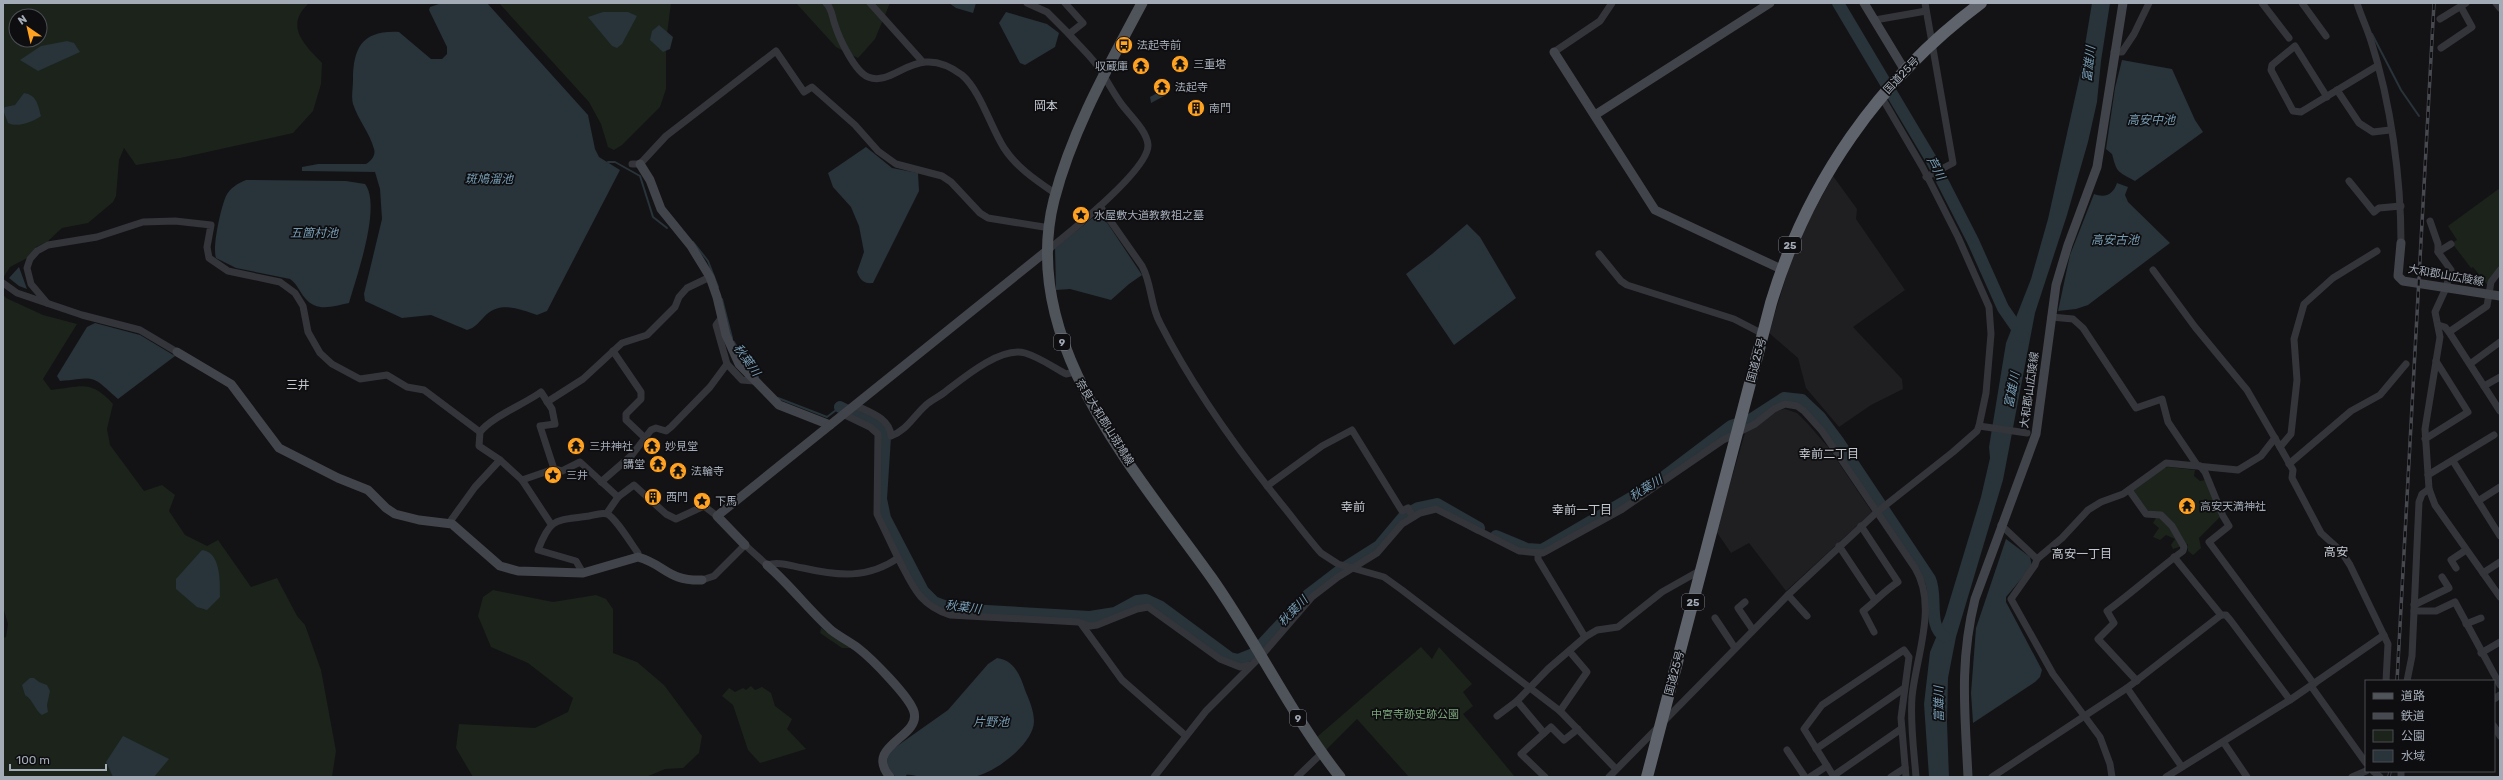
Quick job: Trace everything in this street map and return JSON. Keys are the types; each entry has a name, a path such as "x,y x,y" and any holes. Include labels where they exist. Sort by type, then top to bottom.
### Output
{"highway":[{"name":"国道25号","path":"1647,777 1763,334 1782,269 1802,219 1842,150 1882,95 1904,69 1932,43 1981,3"}],"main road":[{"name":"奈良大和郡山斑鳩線","path":"1142,3 1103,76 1078,129 1056,194 1050,228 1049,249 1050,287 1057,321 1064,348 1092,405 1127,460 1215,583 1262,655 1303,726 1340,777"}],"street":[{"path":"826,3 830,6 835,26 848,53 864,75 869,78 883,78 922,61"},
{"path":"870,3 922,61 947,67 962,75 980,101 1005,149 1015,162 1035,180 1056,194"},
{"path":"717,516 1049,249 1100,206 1143,161 1148,145 1143,133 1103,76 1069,34 1047,12 1027,3"},
{"path":"1065,3 1083,23 1069,34"},
{"path":"1612,3 1600,21 1554,52 1655,210 1782,269"},
{"path":"1595,115 1770,3"},
{"path":"1864,3 1904,69"},
{"path":"1925,3 1953,163 1927,176"},
{"name":"大和郡山広陵線","path":"1968,777 1962,676 1964,656 1975,599 2031,433 2056,285 2068,245 2097,167 2114,52 2123,3"},
{"path":"2114,52 2122,52 2149,3"},
{"path":"2262,3 2289,38"},
{"path":"2302,3 2326,36"},
{"path":"2357,3 2371,41 2390,130 2401,206 2401,243"},
{"path":"2496,3 2500,8"},
{"path":"2440,19 2463,5 2472,27 2440,48"},
{"path":"1875,20 1926,11"},
{"path":"2327,97 2295,46 2272,65 2271,70 2293,110 2302,112 2327,97 2337,90 2377,66"},
{"path":"830,425 779,405 754,381 732,352 710,277 691,246 661,209 650,180 636,164 660,141 776,51 804,92 812,87 855,125 870,145 887,158 906,167 942,176 951,182 980,213 988,218 1050,228"},
{"path":"2337,90 2359,123 2373,132 2390,130"},
{"path":"1609,777 1735,648 1839,546 1877,512 1973,435 1979,426 1986,393 1992,334 1989,307 1958,237 1923,168 1882,95"},
{"path":"2349,181 2374,212 2379,208 2401,206"},
{"path":"1100,206 1148,276 1152,300 1160,323 1209,409 1267,486 1317,548 1330,560 1338,564 1384,577 1560,711 1616,769"},
{"path":"47,303 31,284 27,268 30,259 37,251 48,245 97,237 143,222 175,221 212,225 207,247 209,258 228,272 280,282 287,286 303,306 308,332 316,345 332,364 360,379 387,375 407,388 424,390 480,432"},
{"path":"2430,221 2438,244 2438,252 2451,270 2446,288 2435,312 2440,336 2425,439 2430,489 2435,505 2500,597"},
{"name":"大和郡山広陵線","path":"2401,243 2398,276 2400,279 2500,296"},
{"path":"2438,252 2451,244"},
{"path":"2280,447 2291,434 2297,380 2294,339 2304,304 2333,278 2377,251"},
{"path":"1599,254 1627,285 1734,319 1763,334"},
{"path":"2154,270 2195,327 2247,390 2294,470 2292,478 2321,533 2340,551 2350,565 2388,644 2386,680"},
{"path":"2449,332 2487,306 2492,282 2500,270"},
{"path":"547,402 583,379 622,343 647,335 675,308 679,297 687,288 710,277"},
{"path":"3,284 17,292 82,316 140,330 231,384 278,448 338,478 368,490 386,508 395,514 419,520 449,522 497,564 508,569 583,573 638,557 646,559 674,577 684,580 702,580 714,576 745,545"},
{"path":"722,317 716,325 727,364 742,380 754,381"},
{"path":"2051,317 2073,319 2083,328 2136,408 2162,399 2168,422 2199,466 2205,472 2223,516 2229,526 2209,542 2313,685 2365,761"},
{"path":"2438,326 2446,327 2500,411"},
{"path":"2470,364 2500,342"},
{"path":"613,351 641,392 641,399 626,414 626,420 645,438"},
{"path":"854,406 883,420 891,430 891,436 903,430 927,404 959,379 981,365 1008,354 1018,352 1026,353 1066,374 1075,372"},
{"path":"2425,439 2468,412 2436,361"},
{"path":"601,482 632,455 651,430 656,428 666,431 671,427 702,396 727,364"},
{"path":"2290,464 2352,411 2380,396 2406,364"},
{"path":"2484,386 2500,377"},
{"path":"551,524 522,480 500,460 479,446 480,432 496,419 523,405 541,392 552,409 555,424 540,426 554,470"},
{"path":"1154,777 1220,696 1262,655 1312,597 1352,568 1377,553 1402,524 1413,516 1428,510 1436,509 1519,551 1538,554 1556,548 1621,510 1723,440 1739,425 1755,424 1774,409 1785,404 1797,406 1822,431 1918,574 1924,591 1924,620 1912,697 1912,732 1916,777"},
{"path":"844,414 870,427 878,434 877,514 898,558 919,596 929,606 956,616 1078,622 1082,625 1122,680 1186,736"},
{"path":"1979,426 2031,433"},
{"path":"1267,486 1322,446 1352,430 1402,511 1408,508 1413,516"},
{"path":"2428,475 2494,435"},
{"path":"2036,559 2062,538 2088,510 2128,490 2166,463 2238,470 2261,456 2275,438"},
{"path":"449,522 475,487 500,460"},
{"path":"2453,461 2478,501 2498,527 2500,536"},
{"path":"522,480 554,470 562,471 580,462 618,497"},
{"path":"606,513 618,497 634,485 666,514 676,519 704,506 717,516 745,545 793,589 830,629 867,656 912,707 914,723 910,730 894,741 885,754 885,768 890,777"},
{"path":"2478,501 2500,488"},
{"path":"2407,680 2412,656 2419,502 2422,494 2430,489"},
{"path":"2128,490 2146,514 2161,515 2182,540 2184,547 2183,551 2146,579 2124,600 2107,611 2114,622 2098,640 2137,681"},
{"path":"583,573 576,561 538,550 545,530 551,524 571,517 606,513 613,518 638,553 638,557"},
{"path":"2001,525 2036,559 2036,565 2011,599 2054,674 2100,737 2110,764 2112,777"},
{"path":"1861,526 1898,582 1880,594 1863,611 1874,632"},
{"path":"1839,546 1875,600"},
{"path":"2456,568 2451,560 2466,550"},
{"path":"1538,554 1538,559 1554,589 1585,637"},
{"path":"767,565 774,563 820,571 866,573 881,569 898,558"},
{"path":"2174,558 2222,615 2226,615 2231,621 2290,700"},
{"path":"2483,572 2500,562"},
{"path":"1497,716 1517,701 1548,669 1570,652 1585,637 1597,630 1618,627 1662,592 1701,570"},
{"path":"2414,608 2449,588 2442,577"},
{"path":"1788,595 1807,616"},
{"path":"1745,602 1738,608 1753,630"},
{"path":"2414,608 2436,611 2455,602 2481,654 2500,685"},
{"path":"1082,625 1096,625 1148,607 1220,659 1240,667 1251,665"},
{"path":"1992,777 2137,681 2222,615"},
{"path":"1715,618 1735,648"},
{"path":"2466,624 2481,618"},
{"path":"2166,777 2224,743 2313,685 2384,635"},
{"path":"2481,654 2500,642"},
{"path":"1901,729 1833,776 1804,729 1822,705 1904,650 1909,657 1903,689 1901,729 1906,777"},
{"path":"1560,711 1588,672 1570,652"},
{"path":"2127,688 2182,767"},
{"path":"1816,749 1903,689"},
{"path":"1517,701 1544,733"},
{"path":"1545,777 1521,754 1551,727 1564,740 1578,729"},
{"path":"2224,743 2247,777"},
{"path":"1787,750 1806,777"},
{"path":"1297,777 1322,753"},
{"path":"1810,777 1826,766"},
{"path":"1891,777 1905,768"},
{"path":"2352,777 2365,770"}],"shaded area":[{"path":"1833,176 1857,209 1856,219 1905,290 1853,327 1902,379 1903,389 1871,405 1839,427 1806,388 1798,358 1769,333 1791,260 1803,231"},
{"path":"1785,409 1797,413 1828,447 1872,512 1786,591 1749,543 1731,553 1716,531 1745,433 1777,411"}],"green space":[{"path":"3,3 309,3 302,11 298,19 297,27 303,42 322,63 321,84 313,111 293,133 180,158 136,165 124,148 119,160 116,196 113,202 88,223 62,228 47,242 36,247 31,256 10,267 3,278"},
{"path":"499,3 671,3 666,42 666,89 660,107 622,145 614,150 608,147 601,124 589,102"},
{"path":"796,3 890,3 875,39 858,58 836,47"},
{"path":"2500,188 2500,268 2489,287 2473,267 2471,268 2452,243 2457,240 2448,226"},
{"path":"3,294 6,298 43,315 77,324 43,379 51,390 85,386 91,388 105,396 113,404 107,429 110,445 144,491 162,485 175,495 169,511 185,535 207,546 218,540 251,587 277,578 297,616 305,625 321,670 336,751 332,777 3,777 3,638 6,637 8,624 3,607"},
{"path":"2168,467 2195,470 2194,476 2200,481 2205,480 2221,516 2199,538 2201,548 2193,555 2188,551 2188,544 2173,549 2171,545 2175,539 2166,535 2160,540 2153,537 2159,528 2153,523 2159,513 2146,510 2132,490 2160,469"},
{"path":"493,590 553,602 596,595 606,599 613,609 613,653 637,662 664,685 702,736 699,753 683,768 665,769 646,777 473,777 456,748 459,724 535,728 568,712 573,698 528,663 491,647 478,616 483,597"},
{"path":"821,628 852,648 842,648 820,633"},
{"name":"中宮寺跡史跡公園","path":"1421,647 1432,659 1439,647 1472,684 1463,692 1473,706 1463,714 1515,777 1409,777 1357,719 1326,750 1317,737"},
{"path":"751,686 755,690 762,687 771,693 775,706 792,719 787,729 806,749 760,763 748,750 733,705 722,696 729,688 735,692 743,688 746,690"}],"water":[{"name":"斑鳩溜池","path":"442,3 487,3 588,115 595,149 599,157 620,170 547,311 537,315 523,310 503,307 490,312 474,327 467,330 431,315 402,318 365,301 364,294 382,219 380,189 375,172 302,171 302,167 318,164 366,164 371,160 374,156 372,143 352,101 355,58 358,50 362,43 377,34 399,32 431,59 442,59 447,54 447,47 429,10 430,7"},
{"path":"949,3 976,3 973,13 956,8"},
{"name":"富雄川","path":"2092,3 2110,3 2101,61 2097,102 2088,142 2067,215 2035,313 2003,480 1956,637 1948,678 1947,722 1949,777 1929,777 1924,704 1930,652 1945,616 1981,497 1990,458 1989,447 2006,343 2031,279 2048,219 2080,75"},
{"path":"603,12 628,12 637,16 622,44 617,48 612,46 588,17"},
{"path":"1006,12 1047,24 1059,33 1055,47 1025,65 1020,63 999,23"},
{"path":"659,25 673,37 670,49 663,52 650,40 652,31"},
{"path":"67,41 74,43 80,52 38,71 20,60 38,48 48,48 48,45"},
{"name":"高安中池","path":"2122,60 2172,69 2195,120 2203,132 2135,181 2119,171 2115,165 2112,154 2106,149 2115,88"},
{"path":"1164,89 1167,91 1166,95 1151,103 1150,97"},
{"path":"24,93 34,98 38,104 41,116 25,124 16,125 8,123 3,110 5,107 15,105"},
{"path":"866,147 892,168 918,173 919,191 873,283 863,281 857,272 864,252 859,226 851,207 833,187 828,173"},
{"name":"五箇村池","path":"246,180 346,181 365,184 369,194 371,208 369,225 362,260 349,303 332,307 315,306 305,298 290,279 236,268 216,258 216,236 224,201 234,186"},
{"name":"高安古池","path":"2117,183 2128,187 2125,195 2128,202 2170,243 2088,305 2076,309 2058,311 2070,255 2094,194 2102,196 2111,193"},
{"path":"1100,212 1142,275 1111,300 1070,289 1056,290 1055,248"},
{"path":"1467,224 1480,237 1516,298 1454,345 1406,274"},
{"path":"19,267 27,289 19,286 9,278"},
{"path":"95,323 140,335 175,356 118,399 97,381 92,379 60,381 57,376 87,327"},
{"path":"2006,539 2030,557 2032,566 2006,597 2006,602 2042,670 2040,677 2035,682 1973,723 1971,693 1976,628"},
{"path":"202,550 213,556 219,576 220,597 207,610 197,607 176,589 176,579"},
{"name":"片野池","path":"997,658 1003,659 1016,669 1030,701 1034,722 1032,731 1020,749 1011,757 991,770 973,777 942,778 906,775 907,777 896,777 891,771 887,762 890,751 948,710 988,664"},
{"path":"30,678 34,678 47,685 50,691 47,705 48,712 42,715 25,695 22,685"},
{"path":"123,736 169,759 154,777 113,777 106,762"}],"waterway":[{"name":"芦川","path":"1838,3 1932,161 1973,241 2003,308 2023,337"},
{"path":"2372,34 2401,90 2419,116"},
{"name":"秋葉川","path":"608,162 615,162 640,176 653,217 667,228"},
{"name":"秋葉川","path":"693,242 708,261 718,287"},
{"name":"秋葉川","path":"722,299 732,338"},
{"name":"秋葉川","path":"734,342 744,360 758,377"},
{"name":"秋葉川","path":"778,398 827,417 840,407"},
{"name":"秋葉川","path":"1665,476 1731,426 1750,420 1784,398 1802,400 1820,417 1838,441 1930,579 1933,594 1934,619 1936,626 1945,637"},
{"name":"秋葉川","path":"840,407 882,428 885,437 881,499 885,518 923,591 934,602 952,609 1090,617 1115,613 1137,601 1146,600 1161,607 1230,658 1238,660 1253,654 1308,595 1338,572 1379,546 1405,515 1418,508 1437,504 1479,528"},
{"name":"秋葉川","path":"1496,536 1527,549 1542,550 1648,488"}],"railway":[{"path":"2397,680 2434,3"},
{"path":"2389,777 2390,772"}],"place":[{"name":"法起寺前","path":"1124,45"},
{"name":"三重塔","path":"1180,64"},
{"name":"収蔵庫","path":"1141,66"},
{"name":"法起寺","path":"1162,87"},
{"name":"南門","path":"1196,108"},
{"name":"水屋敷大道教教祖之墓","path":"1081,215"},
{"name":"三井神社","path":"576,446"},
{"name":"妙見堂","path":"652,446"},
{"name":"講堂","path":"658,464"},
{"name":"法輪寺","path":"678,471"},
{"name":"三井","path":"553,475"},
{"name":"西門","path":"653,497"},
{"name":"下馬","path":"702,501"},
{"name":"高安天満神社","path":"2187,506"}],"district":[{"name":"岡本","path":"1046,106"},
{"name":"三井","path":"298,385"},
{"name":"幸前二丁目","path":"1829,454"},
{"name":"幸前","path":"1353,507"},
{"name":"幸前一丁目","path":"1582,510"},
{"name":"高安","path":"2336,552"},
{"name":"高安一丁目","path":"2082,554"}]}
